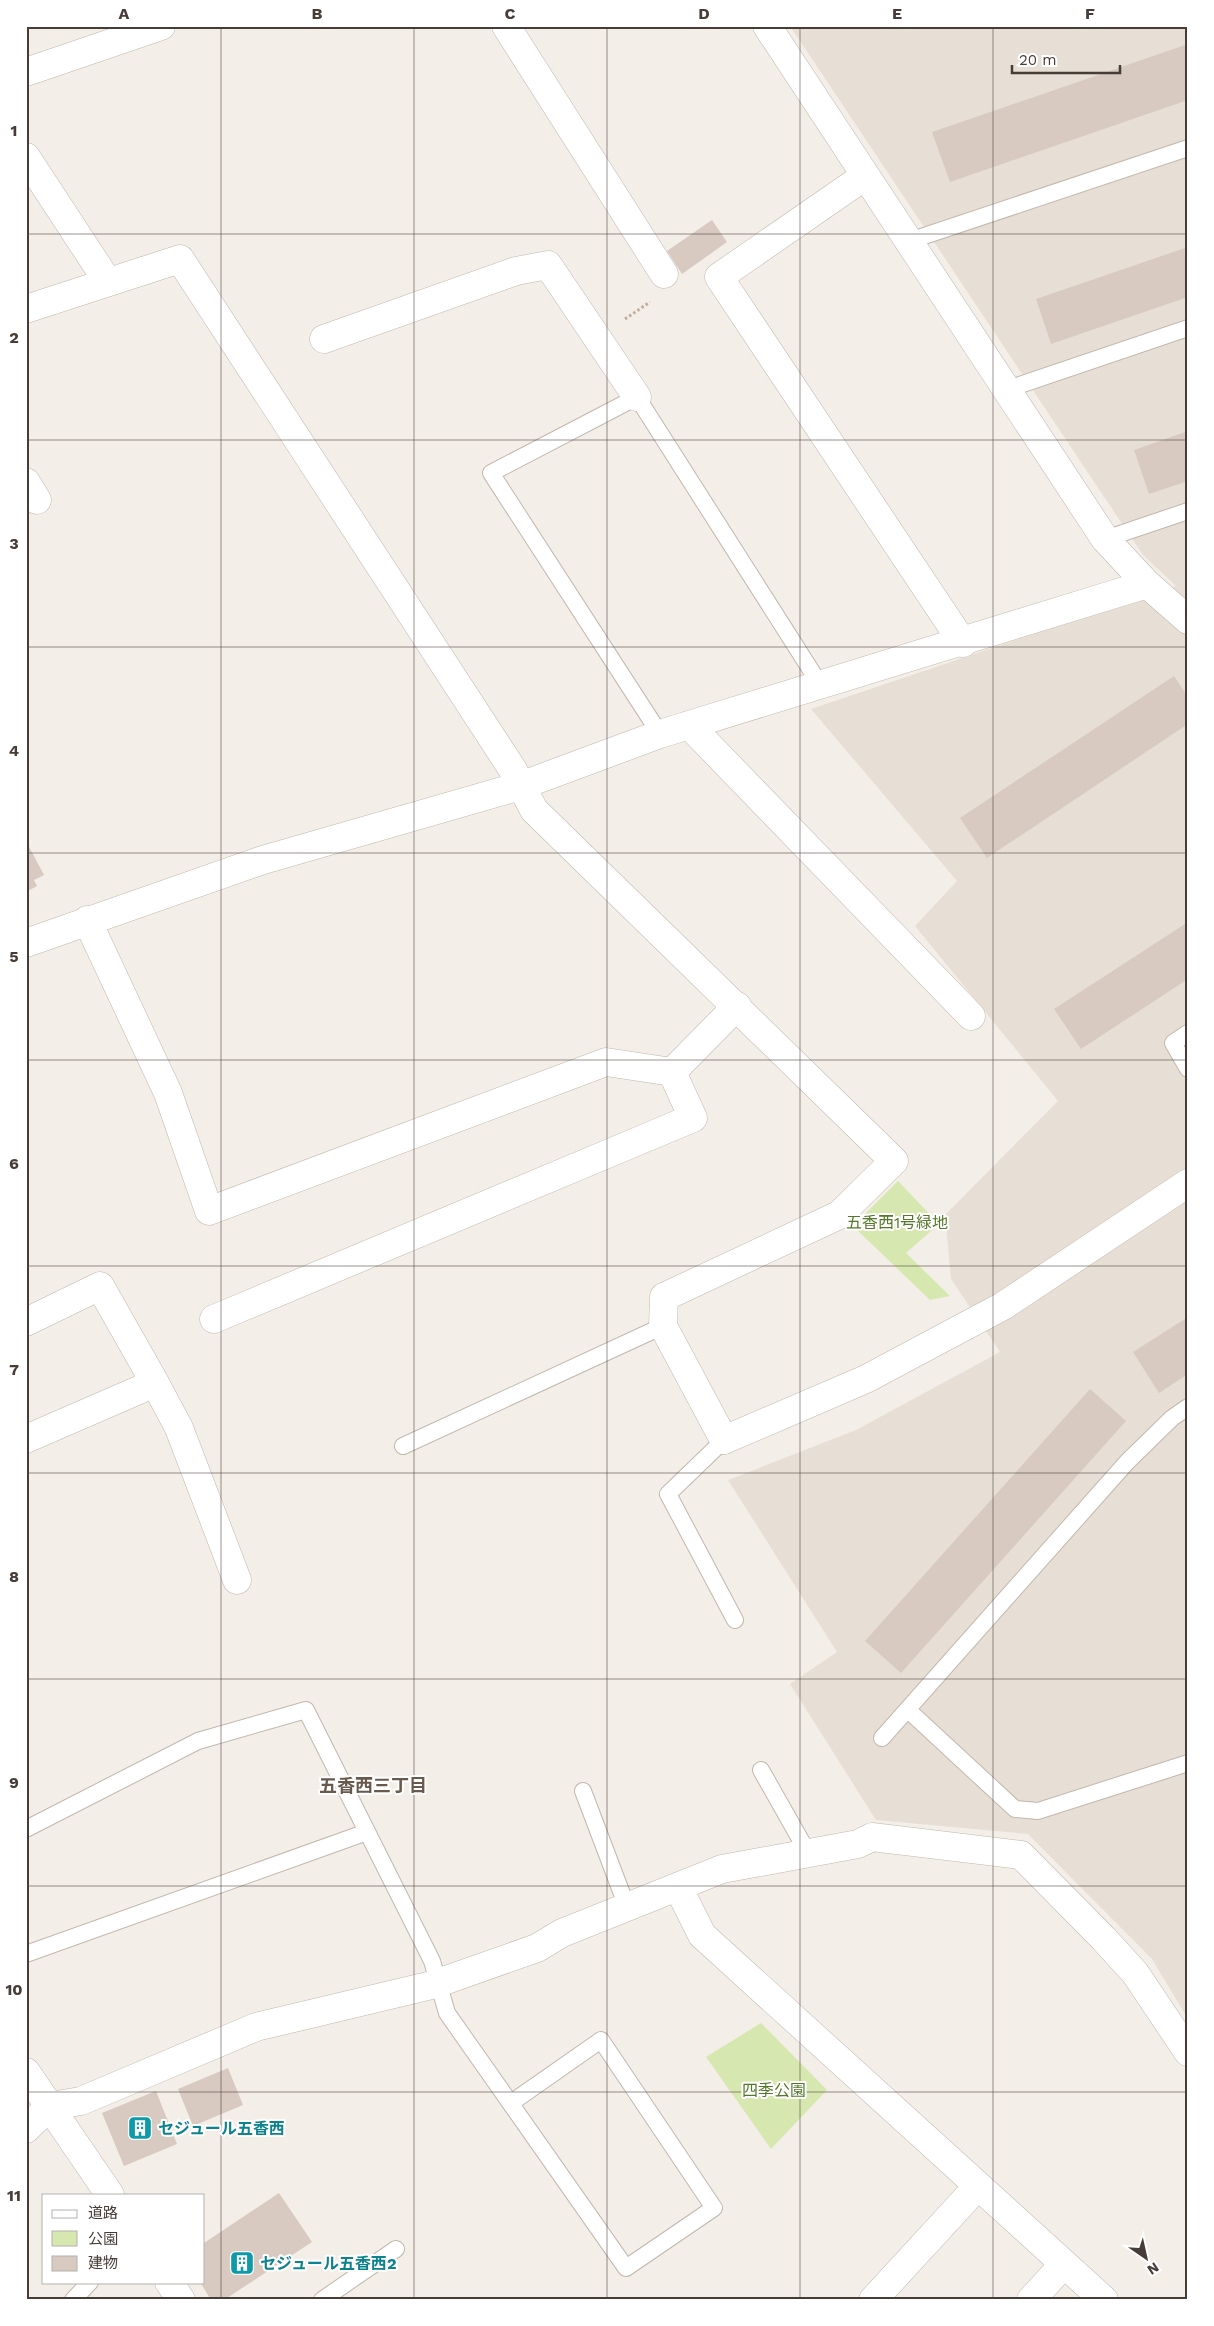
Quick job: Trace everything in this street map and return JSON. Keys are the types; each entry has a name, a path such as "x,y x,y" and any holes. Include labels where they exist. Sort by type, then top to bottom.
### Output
{"street":[{"path":"26,72 161,26"},
{"path":"506,26 664,274"},
{"path":"771,27 865,176 1104,539 1147,584 1188,620"},
{"path":"26,158 108,282"},
{"path":"865,176 719,277 962,643"},
{"path":"26,309 180,259 513,770 534,810 894,1161 839,1215 664,1297 663,1326 724,1440 866,1379 1003,1306 1188,1183"},
{"path":"324,339 516,271 548,265 637,398"},
{"path":"26,943 87,920 263,860 520,786 660,734 962,643 1147,584"},
{"path":"689,725 971,1016"},
{"path":"87,920 168,1092 209,1212 606,1062 672,1072"},
{"path":"672,1072 736,1006"},
{"path":"214,1318 693,1118 672,1072"},
{"path":"26,1322 100,1286 179,1428 237,1580"},
{"path":"26,1439 155,1383"},
{"path":"26,2129 50,2106 81,2101 256,2027 439,1983 537,1948 562,1933 722,1869 858,1844 872,1837 1021,1856 1104,1939 1135,1973 1188,2052"},
{"path":"678,1887 702,1935 1104,2300"},
{"path":"26,2072 109,2194"},
{"path":"873,2300 978,2186"},
{"path":"1031,2300 1064,2264"},
{"path":"170,2284 181,2300"}],"lane":[{"path":"909,241 1188,148"},
{"path":"1005,390 1188,328"},
{"path":"660,734 491,473 637,398 821,686"},
{"path":"1104,539 1188,511"},
{"path":"1188,1032 1173,1043 1188,1069"},
{"path":"403,1446 663,1326"},
{"path":"882,1738 1127,1462 1172,1418 1188,1407"},
{"path":"724,1440 668,1494 735,1620"},
{"path":"26,1829 198,1741 306,1710 432,1961 447,2013 626,2268 714,2208 601,2040 511,2103"},
{"path":"908,1710 1015,1809 1038,1811 1188,1763"},
{"path":"761,1770 808,1854"},
{"path":"583,1791 627,1907"},
{"path":"26,1954 367,1832"},
{"path":"322,2300 396,2249"},
{"path":"72,2300 88,2284"}],"path":[{"path":"597,338 662,294 664,274"}],"shaded area":[{"path":"790,26 1188,26 1188,2019 1152,1959 1028,1834 876,1820 790,1684 837,1652 728,1480 856,1430 1000,1352 951,1279 945,1215 1058,1101 915,926 957,881 811,709 1176,586 1143,555"}],"green space":[{"name":"五香西1号緑地","path":"898,1181 939,1224 906,1253 950,1296 930,1300 853,1226"},
{"name":"四季公園","path":"761,2023 827,2090 771,2149 706,2057"}],"building":[{"path":"1188,44 1188,100 950,182 932,132"},
{"path":"712,220 727,242 682,274 667,251"},
{"path":"1188,247 1188,297 1051,344 1036,299"},
{"path":"1188,431 1188,481 1149,494 1134,450"},
{"path":"1174,676 1188,697 1188,724 987,858 960,818"},
{"path":"26,841 44,875 34,880 37,886 26,892"},
{"path":"1188,922 1188,979 1081,1049 1054,1009"},
{"path":"1188,1317 1188,1374 1159,1393 1133,1352"},
{"path":"1090,1389 1126,1421 901,1673 865,1641"},
{"path":"228,2068 243,2105 193,2126 178,2089"},
{"name":"セジュール五香西","path":"156,2091 177,2144 124,2166 102,2113"},
{"name":"セジュール五香西2","path":"279,2193 312,2242 224,2300 211,2300 201,2284 205,2284 205,2242"}],"place":[{"name":"セジュール五香西","path":"140,2128"},
{"name":"セジュール五香西2","path":"242,2263"}],"district":[{"name":"五香西三丁目","path":"373,1785"}]}
